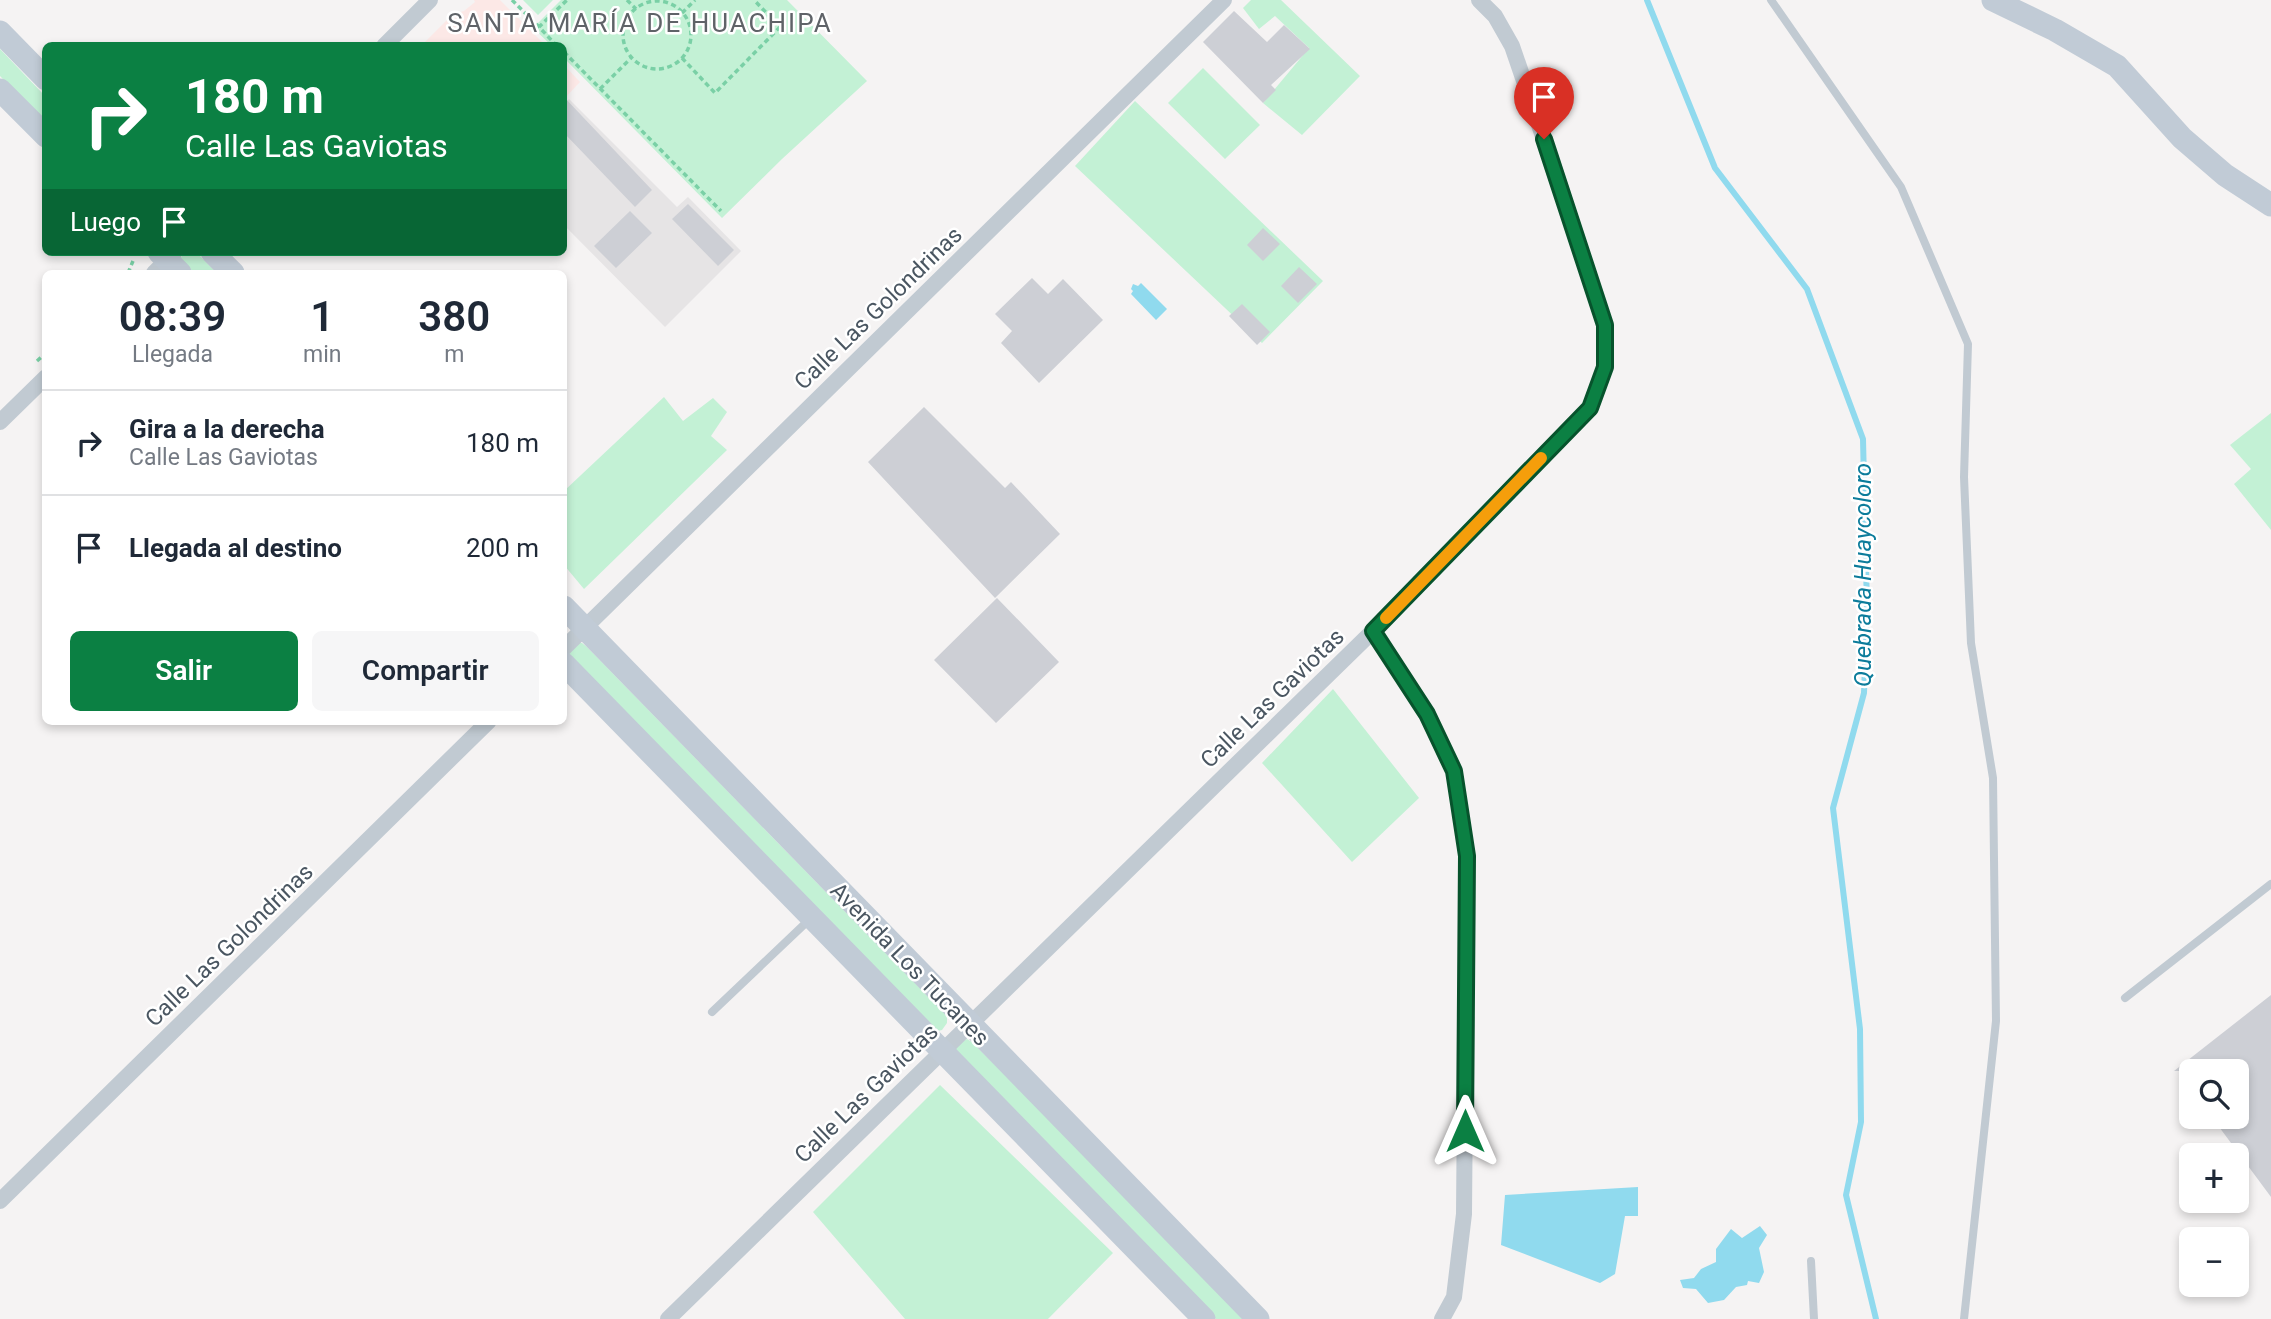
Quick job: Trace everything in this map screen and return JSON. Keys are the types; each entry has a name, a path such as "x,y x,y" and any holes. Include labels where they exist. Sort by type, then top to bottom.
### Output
{"street":[{"path":"388,42 430,0"},
{"name":"Calle Las Golondrinas","path":"567,645 1224,0"},
{"name":"Calle Las Gaviotas","path":"668,1319 1373,631 1590,408 1605,367 1605,325 1512,46 1494,16 1479,0"},
{"path":"1993,0 2055,30 2117,66 2182,138 2225,175 2271,205"},
{"path":"0,32 42,75"},
{"path":"0,90 42,132"},
{"path":"216,256 230,270"},
{"path":"0,422 42,381"},
{"name":"Avenida Los Tucanes","path":"567,610 1258,1319"},
{"path":"1373,631 1427,714 1454,771 1467,856 1464,1214 1454,1297 1442,1319"},
{"name":"Avenida Los Tucanes","path":"567,667 1204,1319"},
{"name":"Calle Las Golondrinas","path":"0,1201 485,725"}],"lane":[{"path":"1771,0 1901,187 1968,344 1964,477 1970,629 1993,778 1996,1021 1964,1319"},
{"path":"2125,998 2271,884"},
{"path":"712,1012 811,919"},
{"path":"1811,1261 1814,1319"}],"path":[{"path":"512,0 553,42"},
{"path":"539,27 567,0"},
{"path":"628,0 636,9"},
{"path":"682,13 695,0"},
{"path":"682,58 715,93 780,27 754,0"},
{"path":"657,1 668,3 682,13 690,28 691,40 682,58 671,66 649,69 631,58 625,49 623,27 636,9 645,3 657,1"},
{"path":"567,55 720,211"},
{"path":"600,89 631,58"},
{"path":"129,270 133,261"}],"shaded area":[{"path":"474,0 500,0 542,42 425,42 453,14 464,11"},
{"path":"567,68 580,82 567,96"},
{"path":"569,99 677,207 688,197 741,251 665,327 567,228"}],"green space":[{"path":"523,0 553,0 538,15"},
{"path":"561,0 787,0 867,81 722,218 567,61 567,42 548,42 533,28"},
{"path":"1251,0 1281,0 1360,76 1302,135 1263,103 1309,48 1275,16 1259,29 1243,8"},
{"path":"0,49 42,93 42,120 0,76"},
{"path":"1203,68 1260,125 1225,159 1168,103"},
{"path":"1135,101 1323,281 1262,343 1075,166"},
{"path":"182,256 200,256 214,270 189,270 179,260"},
{"path":"664,397 683,421 713,398 727,412 711,436 727,450 584,589 567,569 567,488"},
{"path":"2271,413 2271,530 2234,484 2251,469 2230,445"},
{"path":"576,643 587,647 947,1016 947,1023 942,1030 938,1031 569,658 568,652"},
{"path":"1333,689 1419,798 1352,862 1262,763"},
{"path":"967,1039 1247,1319 1216,1319 955,1053 956,1045"},
{"path":"940,1085 1113,1253 1048,1319 905,1319 813,1212"}],"water":[{"path":"1141,283 1167,309 1156,320 1131,294 1133,284 1138,286"},
{"path":"1638,1187 1638,1216 1625,1216 1615,1274 1600,1283 1501,1245 1505,1195"},
{"path":"1760,1226 1767,1235 1759,1248 1764,1272 1759,1283 1748,1281 1747,1285 1736,1287 1724,1300 1708,1303 1696,1289 1683,1288 1680,1280 1694,1278 1701,1269 1716,1262 1716,1249 1731,1229 1742,1238"}],"building":[{"path":"1234,11 1267,42 1284,25 1310,49 1271,85 1276,90 1263,103 1203,42"},
{"path":"567,100 652,190 635,207 567,136"},
{"path":"688,204 734,250 718,266 672,219"},
{"path":"630,211 652,233 616,268 594,246"},
{"path":"1263,228 1280,244 1263,261 1247,245"},
{"path":"1299,267 1317,284 1298,303 1281,286"},
{"path":"1032,278 1048,294 1063,279 1103,320 1039,383 1001,343 1012,331 995,314"},
{"path":"1242,304 1270,332 1257,345 1229,316"},
{"path":"924,407 1005,488 1011,482 1060,534 995,598 868,462"},
{"path":"997,598 1059,662 996,723 934,660"},
{"path":"2271,995 2271,1197 2249,1167 2249,1143 2231,1143 2221,1129 2249,1129 2249,1059 2189,1059"}],"waterway":[{"name":"Quebrada Huaycoloro","path":"1647,0 1715,168 1807,289 1863,439 1867,608 1864,693 1833,808 1860,1029 1861,1122 1846,1195 1876,1319"}],"slow traffic":[{"path":"1386,618 1541,458"}],"district":[{"name":"SANTA MARÍA DE HUACHIPA","path":"640,23"}],"route":[{"path":"1465,1131 1467,856 1454,771 1427,714 1373,631 1590,408 1605,367 1605,325 1544,139"}]}
